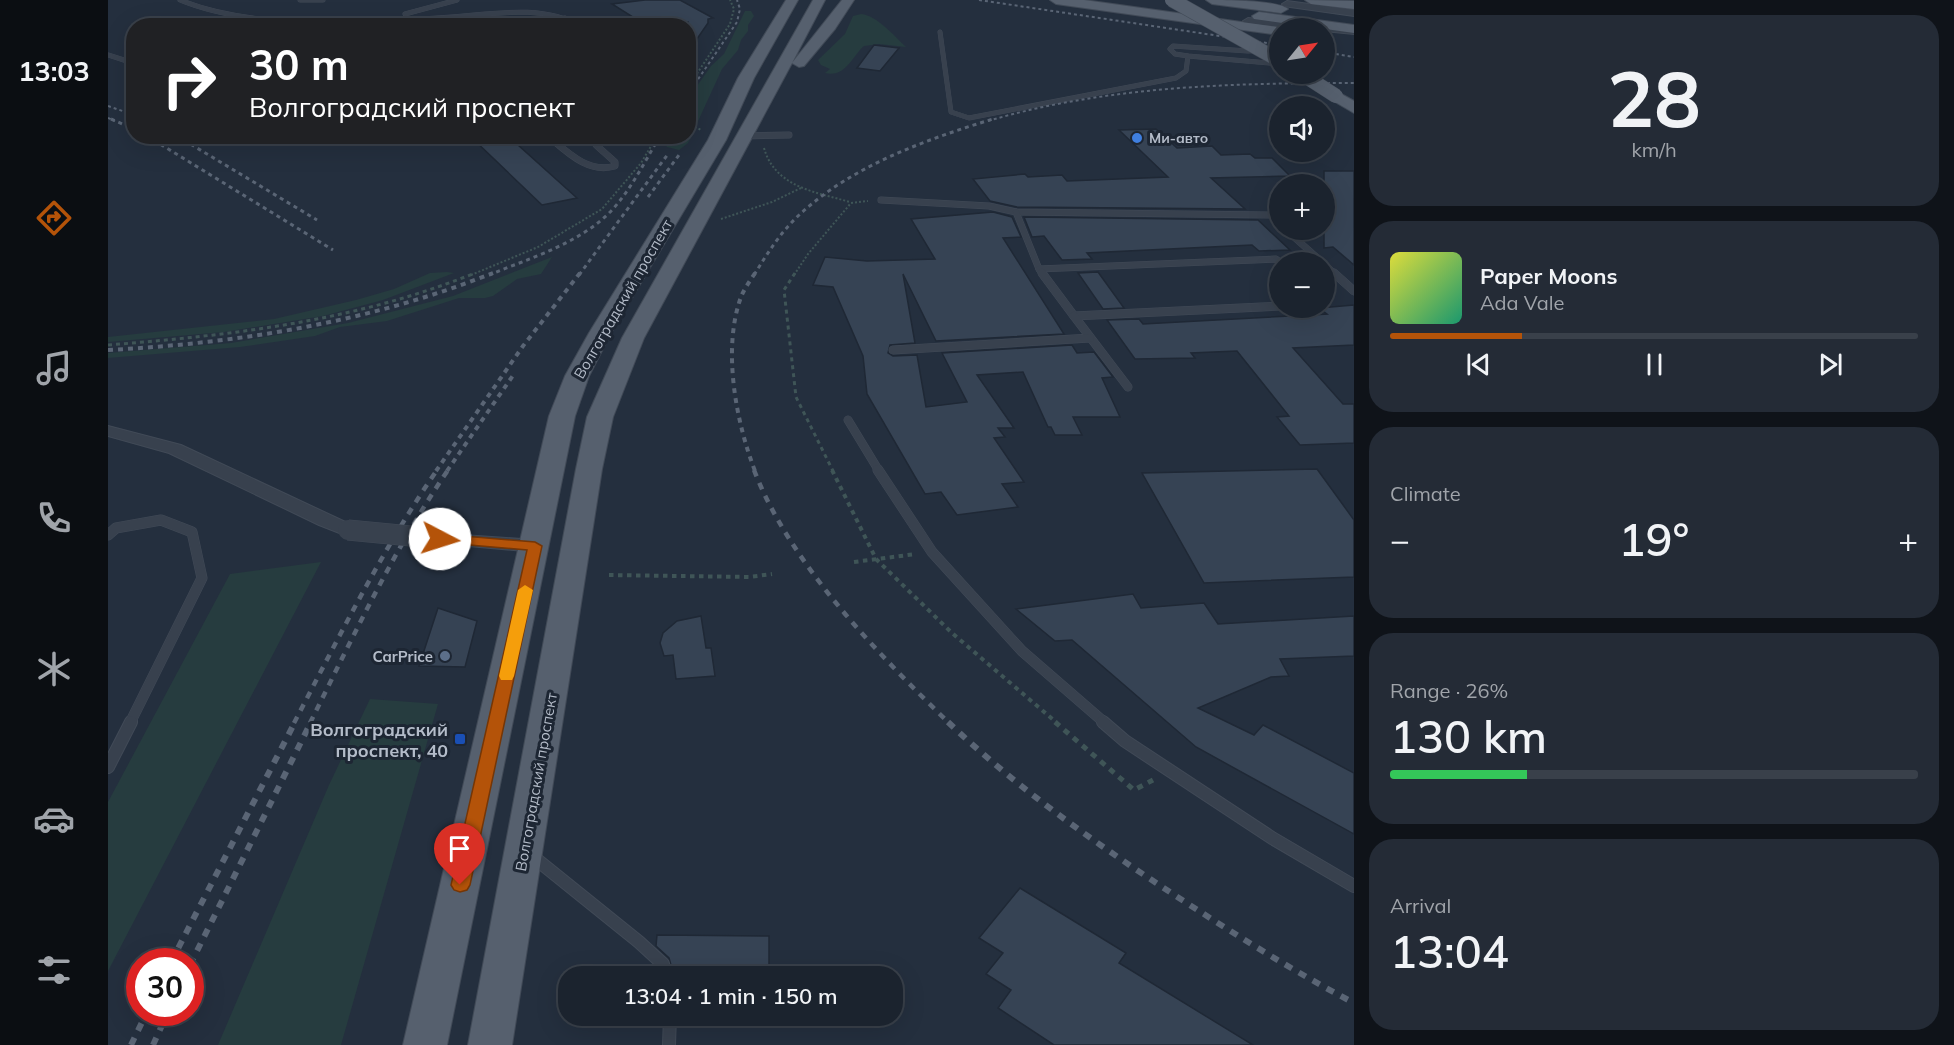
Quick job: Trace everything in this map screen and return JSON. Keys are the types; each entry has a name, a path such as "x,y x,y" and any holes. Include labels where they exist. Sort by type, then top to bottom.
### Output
{"main road":[{"name":"Волгоградский проспект","path":"424,1045 562,416 577,376 717,140 746,78 792,0"},
{"path":"1056,0 1269,29"},
{"path":"1098,0 1269,24"},
{"path":"1144,0 1354,30"},
{"path":"1172,0 1269,53"},
{"path":"1212,0 1354,19"},
{"path":"1258,0 1354,12"},
{"path":"1311,0 1354,5"},
{"name":"Волгоградский проспект","path":"490,1045 589,469 600,417 633,338 754,127 819,1"},
{"path":"754,127 845,4"},
{"path":"1335,35 1354,39"},
{"path":"1335,38 1354,39"},
{"path":"1317,84 1354,108"}],"street":[{"path":"1248,21 1354,30"},
{"path":"108,431 173,448 216,467 304,513 348,530 535,546"}],"lane":[{"path":"180,0 191,7 223,14 274,18"},
{"path":"300,0 323,0"},
{"path":"405,14 457,0"},
{"path":"451,18 547,12 564,18"},
{"path":"940,32 951,112 961,117 976,117 1176,78 1186,71 1188,56"},
{"path":"1269,56 1235,50 1182,45 1170,47 1175,54 1188,56 1269,58"},
{"path":"108,55 126,61"},
{"path":"1102,84 1123,88"},
{"path":"754,127 789,135"},
{"path":"559,144 587,165 604,171 615,166 615,162 596,144"},
{"path":"881,200 988,206 1016,212 1269,215"},
{"path":"1016,212 1039,269 1128,387"},
{"path":"1297,240 1311,252"},
{"path":"1039,269 1269,259"},
{"path":"1335,274 1354,291"},
{"path":"1074,316 1269,307"},
{"path":"893,350 1090,338"},
{"path":"848,420 884,480 932,552 1022,651 1125,741 1272,838 1354,886"},
{"path":"108,767 202,578 192,532 161,520 111,530"},
{"path":"524,850 639,942 664,966"},
{"path":"669,1045 670,1026"}],"path":[{"path":"696,75 730,24 734,9 730,0"},
{"path":"754,127 765,160 776,175 802,188 850,203 881,200"},
{"path":"696,128 701,131"},
{"path":"108,345 214,337 342,316 438,288 538,247 602,209 641,163 652,144"},
{"path":"720,219 772,202 802,188"},
{"path":"850,203 808,254 784,290 786,324 796,397 876,559 952,633 1134,790"},
{"path":"854,562 932,552"},
{"path":"609,575 749,577 772,574"}],"green space":[{"path":"745,11 751,11 754,16 748,25 748,31 741,40 738,50 722,69 696,126 696,87 711,66 724,54"},
{"path":"861,14 880,22 906,47 879,44 864,46 843,69 832,74 825,73 830,69 821,65 818,60 845,34 853,16"},
{"path":"665,144 687,144 679,150 667,147"},
{"path":"552,257 541,274 517,279 493,296 459,298 387,321 340,327 315,336 240,347 108,358 108,353 231,343 348,323 453,296"},
{"path":"430,273 454,273 383,300 323,316 224,332 108,342 108,337 274,319 394,289"},
{"path":"321,562 108,971 108,802 230,574"},
{"path":"370,699 438,704 341,1045 218,1045 329,785"}],"building":[{"path":"645,0 680,0 713,18 708,19 708,23 696,40 696,18 634,18 612,4"},
{"path":"874,45 899,48 880,71 857,68"},
{"path":"1156,129 1177,148 1212,146 1221,155 1250,154 1255,158 1269,158 1269,162 1276,162 1288,174 1211,178 1245,209 1017,207 990,201 973,179 1025,174 1028,177 1062,175 1067,181 1168,177 1119,130"},
{"path":"478,144 517,144 577,198 542,205"},
{"path":"1324,171 1354,171 1354,265 1333,247 1324,248 1324,240 1335,240 1335,174 1324,174"},
{"path":"993,212 1012,217 1021,237 1003,238 1064,334 936,341 903,274 915,343 890,345 888,353 893,356 917,355 926,407 967,402 942,353 1072,345 1077,353 1094,352 1113,377 1102,378 1120,417 1073,417 1082,435 1055,435 1051,427 1048,427 1023,372 977,375 1014,428 998,428 1005,437 994,438 1024,482 1002,484 1018,507 957,515 941,492 925,494 867,394 863,356 833,287 813,285 825,257 867,261 935,259 911,219"},
{"path":"1024,217 1258,220 1269,230 1269,240 1279,240 1290,250 1259,251 1252,245 1087,253 1092,259 1062,260 1044,236 1032,237"},
{"path":"1098,272 1124,308 1103,309 1078,273"},
{"path":"1354,305 1354,345 1293,348 1343,404 1354,404 1354,443 1300,445 1277,417 1289,416 1237,351 1191,353 1195,358 1135,359 1107,320 1139,319 1143,324 1269,317 1335,318 1335,307"},
{"path":"1317,469 1354,520 1354,577 1204,583 1142,473"},
{"path":"1133,594 1141,608 1204,603 1218,624 1354,616 1354,656 1280,659 1289,676 1271,677 1198,708 1254,735 1263,725 1354,773 1354,834 1196,747 1072,640 1055,641 1016,609"},
{"path":"438,608 477,621 465,667 419,666"},
{"path":"701,616 706,648 711,648 715,676 676,679 673,655 664,656 660,643 663,633 677,621"},
{"path":"1020,888 1126,953 1119,963 1253,1045 1054,1045 998,1008 1011,990 986,974 1003,953 979,938"},
{"path":"657,935 769,936 769,966 671,966 669,958 656,946"}],"railway":[{"path":"696,82 737,22 740,9 737,0"},
{"path":"979,0 1269,43"},
{"path":"1335,54 1354,57"},
{"path":"988,121 1078,100 1170,89 1262,84 1354,83"},
{"path":"108,106 126,112"},
{"path":"108,118 115,121"},
{"path":"111,119 126,126"},
{"path":"754,275 791,223 819,198 841,183 915,146 993,119"},
{"path":"160,144 333,250"},
{"path":"190,144 317,220"},
{"path":"489,275 554,249 599,222 626,193 655,144"},
{"path":"579,275 668,154"},
{"path":"648,197 679,155"},
{"path":"108,350 207,342 304,327 400,305 493,273"},
{"path":"436,471 523,346 580,273"},
{"path":"755,273 742,294 735,317 732,339 737,408 755,471"},
{"path":"447,471 514,374"},
{"path":"294,723 379,563 437,470"},
{"path":"310,723 392,562 448,470"},
{"path":"754,470 770,505 790,539 838,606 894,668 948,722"},
{"path":"178,948 295,722"},
{"path":"198,948 311,722"},
{"path":"948,722 1030,793 1119,858 1243,939 1354,1003"},
{"path":"131,1045 140,1026"},
{"path":"153,1045 162,1026"}],"slow traffic":[{"path":"507,676 525,590"}],"place":[{"name":"Ми-авто","path":"1137,138"},
{"name":"CarPrice","path":"445,656"},
{"name":"Волгоградский проспект, 40","path":"460,739"}],"route":[{"path":"440,539 535,546 460,885"}]}
